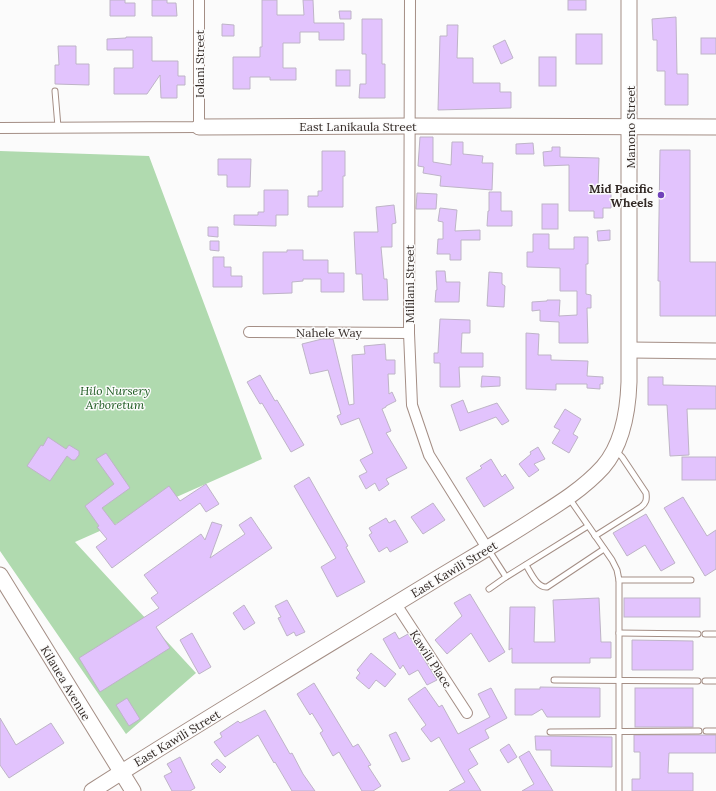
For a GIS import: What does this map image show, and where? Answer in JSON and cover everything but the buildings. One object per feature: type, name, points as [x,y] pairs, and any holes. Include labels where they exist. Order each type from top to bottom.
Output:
[{"type":"street","name":"Iolani Street","points":[[200,0],[200,127]]},
{"type":"street","name":"Mililani Street","points":[[410,0],[409,332],[412,405],[429,455],[487,548]]},
{"type":"street","name":"Manono Street","points":[[629,0],[630,350]]},
{"type":"street","name":"East Lanikaula Street","points":[[0,128],[410,126],[716,127]]},
{"type":"street","name":"Nahele Way","points":[[249,332],[409,332]]},
{"type":"street","points":[[630,350],[716,351]]},
{"type":"street","name":"East Kawili Street","points":[[92,791],[568,498],[603,467],[614,450],[623,428],[628,406],[630,350]]},
{"type":"street","name":"Kilauea Avenue","points":[[0,575],[132,791]]},
{"type":"street","name":"Kawili Place","points":[[396,604],[467,713]]},
{"type":"lane","points":[[55,91],[58,127]]},
{"type":"lane","points":[[595,536],[641,508],[647,499],[646,493],[622,457],[614,450]]},
{"type":"lane","points":[[568,498],[604,549],[617,570],[619,580],[619,791]]},
{"type":"lane","points":[[489,589],[588,526]]},
{"type":"lane","points":[[487,548],[506,577]]},
{"type":"lane","points":[[526,565],[540,586],[547,587],[604,549]]},
{"type":"lane","points":[[619,580],[691,580]]},
{"type":"lane","points":[[619,633],[698,634]]},
{"type":"lane","points":[[705,634],[716,634]]},
{"type":"lane","points":[[554,680],[698,681]]},
{"type":"lane","points":[[705,681],[716,681]]},
{"type":"lane","points":[[550,732],[699,731]]},
{"type":"lane","points":[[706,731],[716,731]]},
{"type":"green space","name":"Hilo Nursery Arboretum","points":[[0,151],[149,156],[262,459],[75,542],[196,673],[126,734],[0,551]]},
{"type":"place","name":"Mid Pacific Wheels","points":[[661,195]]}]
